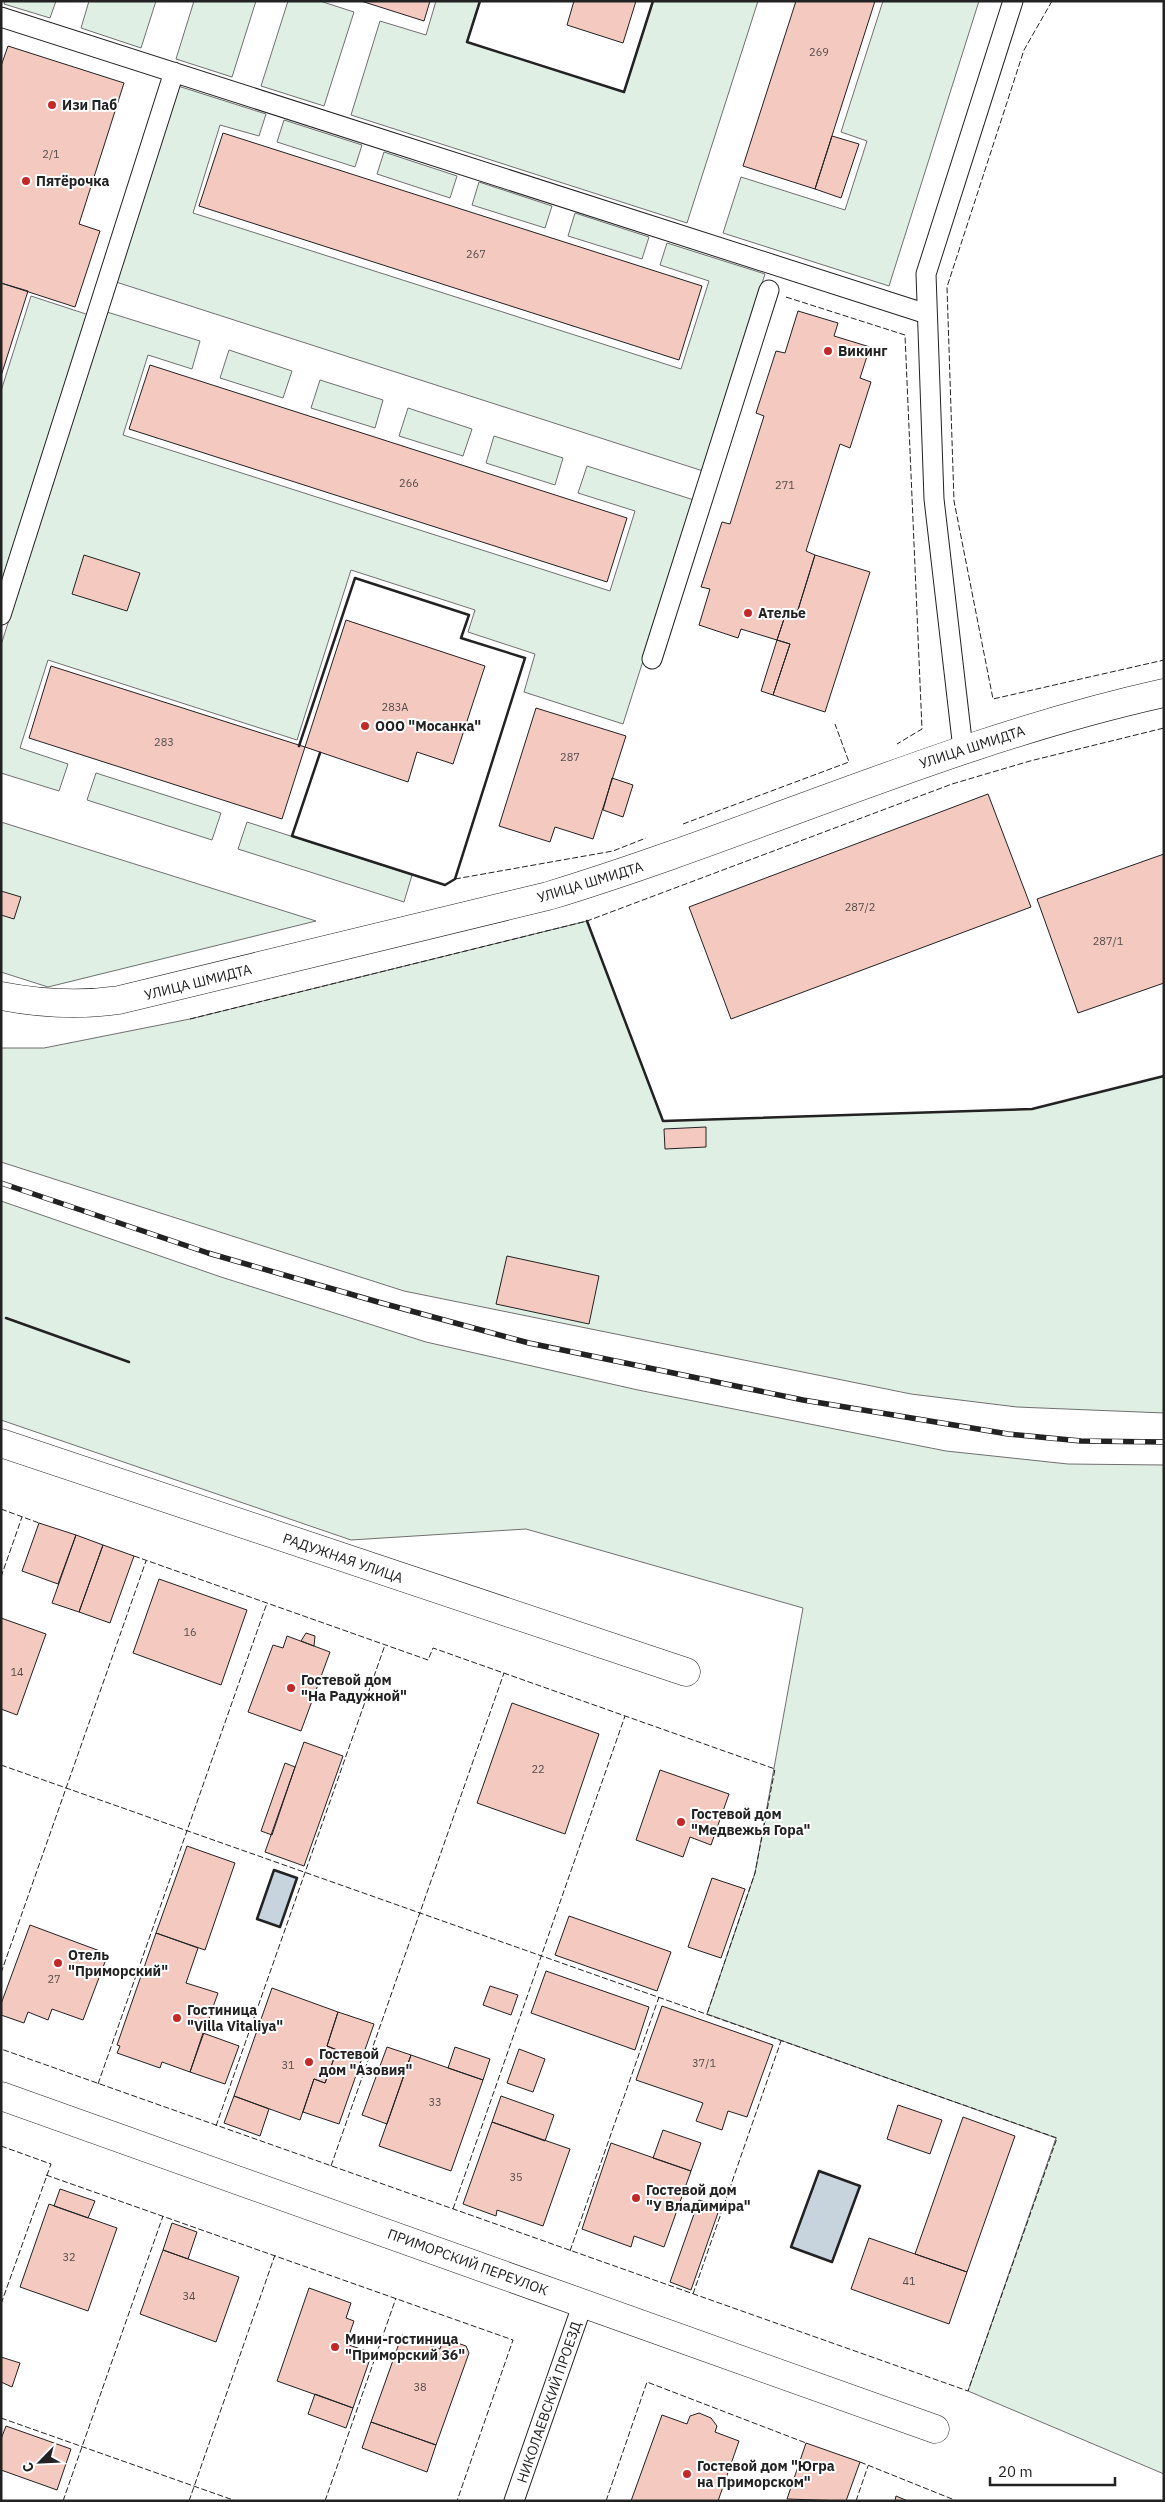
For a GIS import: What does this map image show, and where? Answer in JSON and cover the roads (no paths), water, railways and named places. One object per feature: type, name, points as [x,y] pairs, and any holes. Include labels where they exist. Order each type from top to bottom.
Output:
[{"type":"street","name":"УЛИЦА ШМИДТА","points":[[1,996],[46,1004],[88,1005],[119,1000],[548,896],[615,876],[963,749],[1115,704],[1164,693]]},
{"type":"street","name":"РАДУЖНАЯ УЛИЦА","points":[[1,1443],[686,1672]]},
{"type":"street","name":"ПРИМОРСКИЙ ПЕРЕУЛОК","points":[[1,2096],[935,2429]]},
{"type":"lane","points":[[963,749],[934,499],[926,274],[1013,1]]},
{"type":"lane","points":[[1,17],[927,314]]},
{"type":"lane","points":[[1,615],[174,72]]},
{"type":"lane","points":[[652,659],[769,290]]},
{"type":"lane","name":"НИКОЛАЕВСКИЙ ПРОЕЗД","points":[[514,2501],[583,2303]]},
{"type":"railway","points":[[1,1183],[208,1253],[529,1343],[803,1400],[1008,1434],[1081,1441],[1164,1442]]},
{"type":"place","name":"Изи Паб","points":[[52,105]]},
{"type":"place","name":"Пятёрочка","points":[[26,181]]},
{"type":"place","name":"Викинг","points":[[828,351]]},
{"type":"place","name":"Ателье","points":[[748,613]]},
{"type":"place","name":"ООО \"Мосанка\"","points":[[365,726]]},
{"type":"place","name":"Гостевой дом \"На Радужной\"","points":[[291,1688]]},
{"type":"place","name":"Гостевой дом \"Медвежья Гора\"","points":[[681,1822]]},
{"type":"place","name":"Отель \"Приморский\"","points":[[58,1963]]},
{"type":"place","name":"Гостиница \"Villa Vitaliya\"","points":[[177,2018]]},
{"type":"place","name":"Гостевой дом \"Азовия\"","points":[[309,2062]]},
{"type":"place","name":"Гостевой дом \"У Владимира\"","points":[[636,2198]]},
{"type":"place","name":"Мини-гостиница \"Приморский 36\"","points":[[335,2347]]},
{"type":"place","name":"Гостевой дом \"Югра на Приморском\"","points":[[687,2474]]}]
